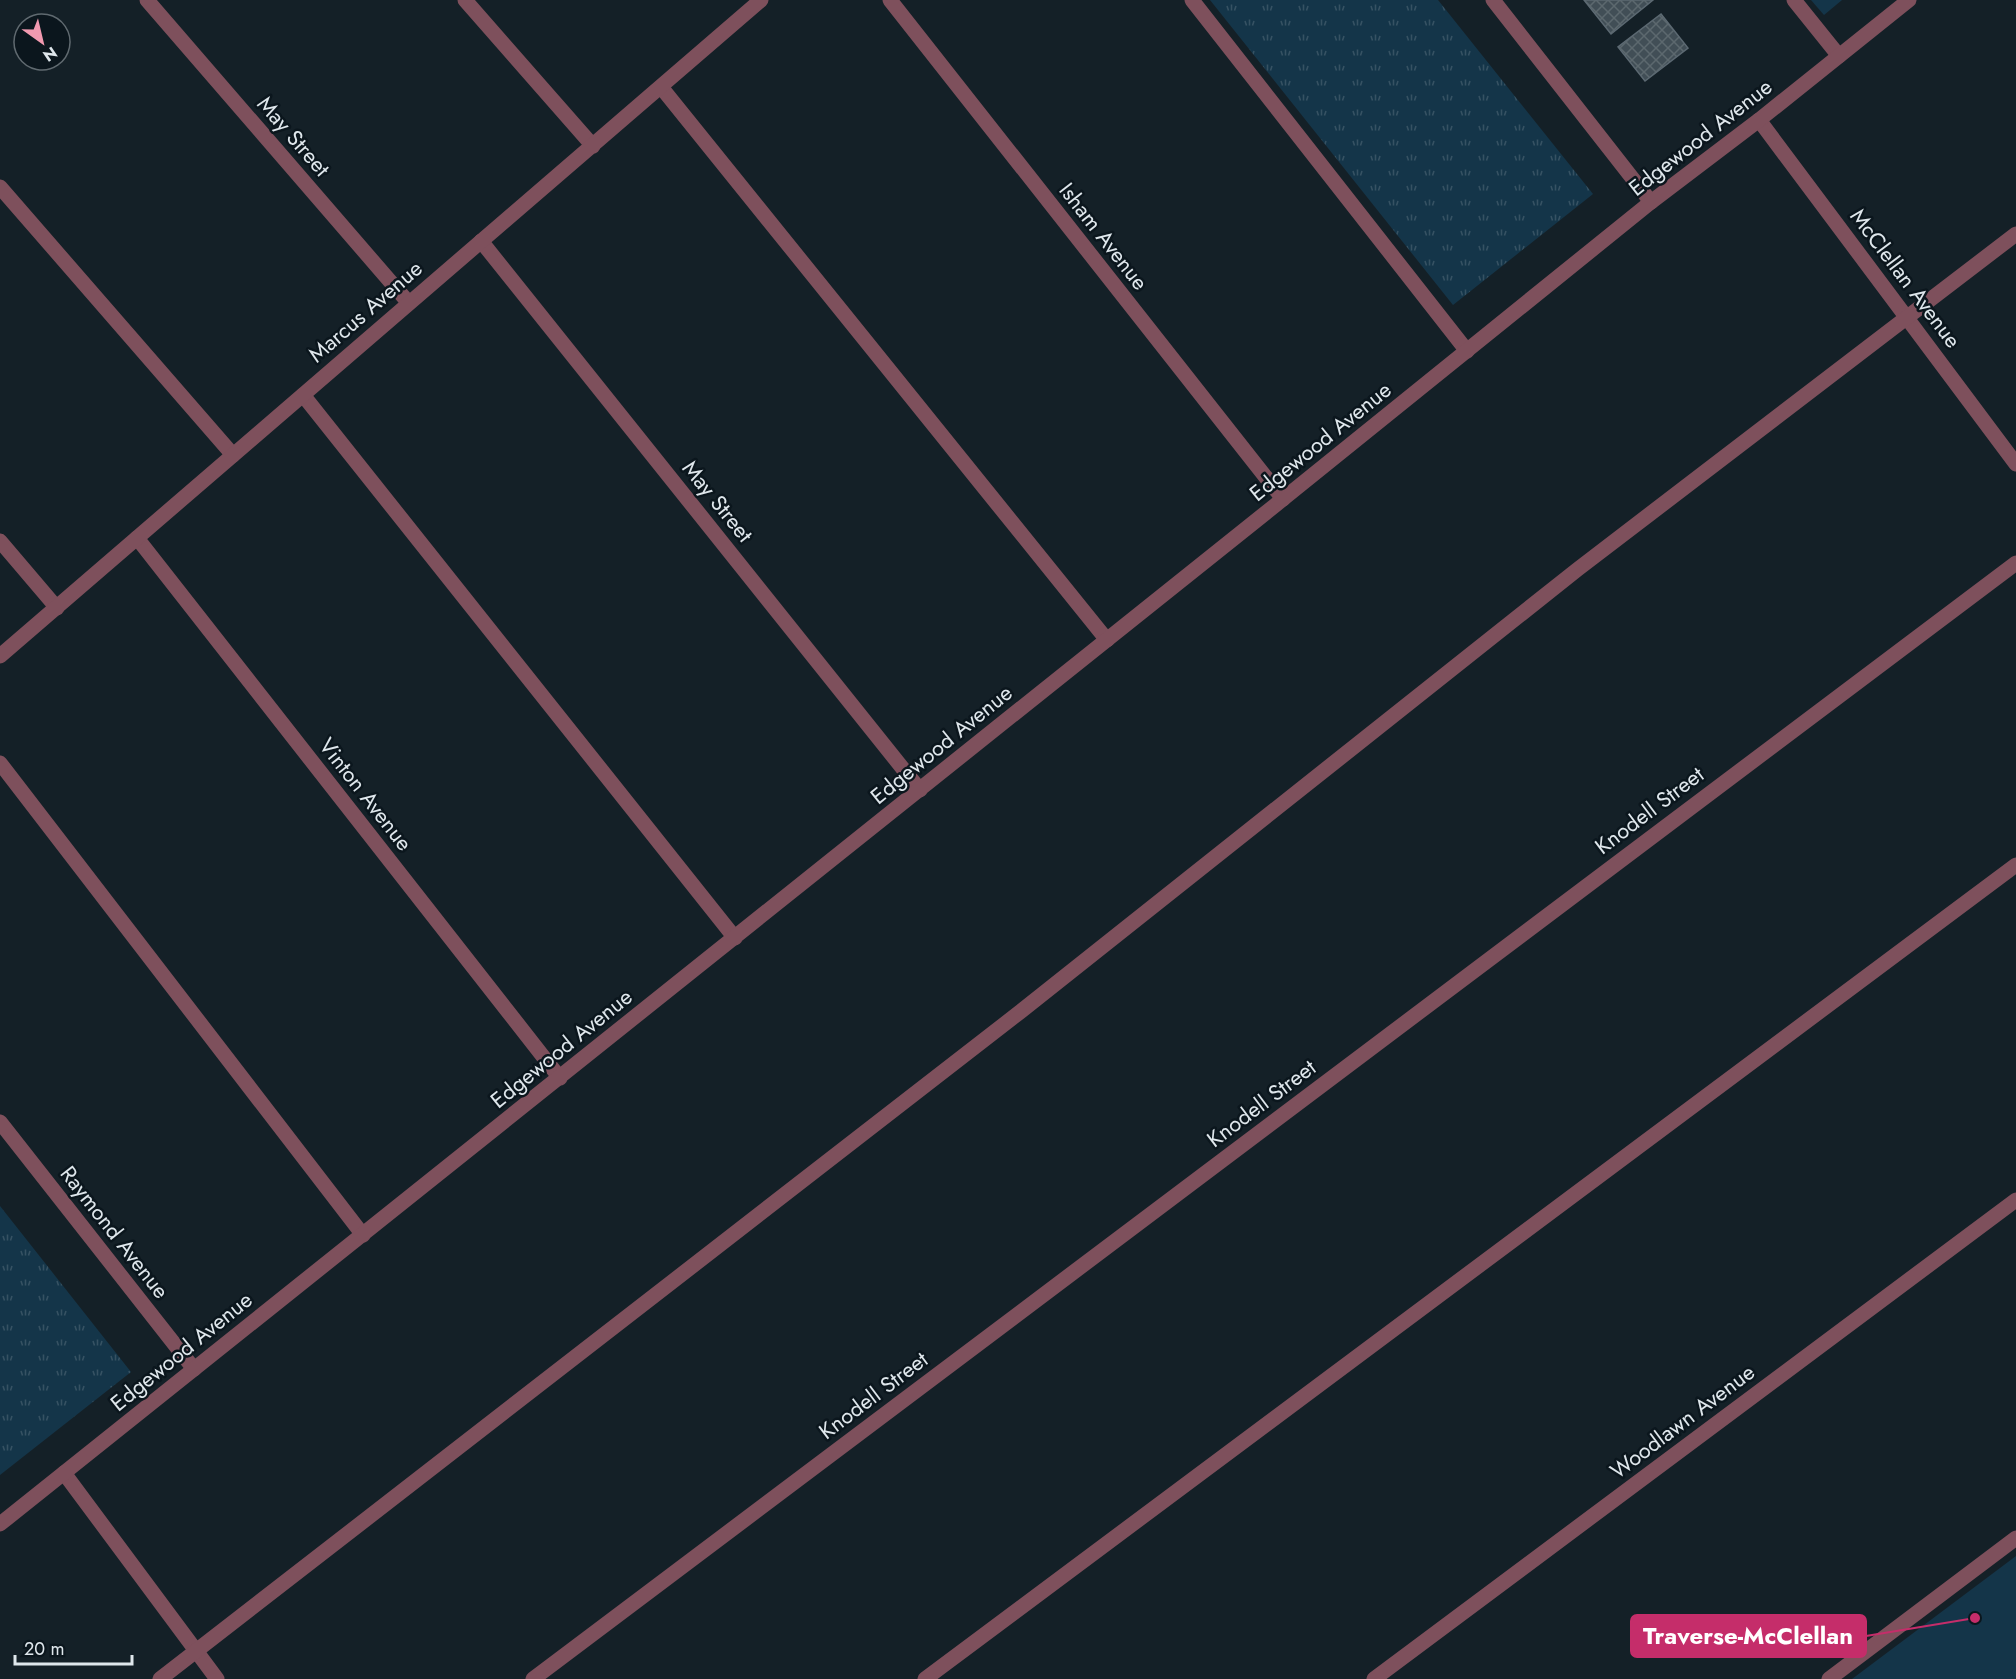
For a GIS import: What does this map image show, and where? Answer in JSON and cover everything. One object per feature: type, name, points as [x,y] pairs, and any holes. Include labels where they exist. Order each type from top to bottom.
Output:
[{"type":"street","name":"May Street","points":[[147,0],[408,302]]},
{"type":"street","points":[[465,0],[593,146]]},
{"type":"street","name":"Marcus Avenue","points":[[0,656],[761,0]]},
{"type":"street","name":"Isham Avenue","points":[[890,0],[1283,499]]},
{"type":"street","points":[[1192,0],[1467,351]]},
{"type":"street","points":[[1493,0],[1651,202]]},
{"type":"street","points":[[1794,0],[1839,56]]},
{"type":"street","name":"Edgewood Avenue","points":[[2,1519],[64,1473],[363,1235],[1651,202],[1759,120],[1909,0]]},
{"type":"street","points":[[661,87],[1107,640]]},
{"type":"street","name":"McClellan Avenue","points":[[1759,120],[2016,464]]},
{"type":"street","points":[[0,186],[233,455]]},
{"type":"street","points":[[160,1679],[1020,1012],[1578,568],[2016,234]]},
{"type":"street","name":"May Street","points":[[481,241],[920,790]]},
{"type":"street","points":[[303,395],[735,938]]},
{"type":"street","name":"Vinton Avenue","points":[[137,538],[560,1078]]},
{"type":"street","points":[[0,541],[57,608]]},
{"type":"street","name":"Knodell Street","points":[[533,1679],[2016,562]]},
{"type":"street","points":[[0,762],[363,1235]]},
{"type":"street","points":[[925,1679],[2016,865]]},
{"type":"street","name":"Raymond Avenue","points":[[0,1122],[194,1369]]},
{"type":"street","name":"Woodlawn Avenue","points":[[1374,1679],[2016,1200]]},
{"type":"street","points":[[64,1473],[217,1679]]},
{"type":"street","points":[[1829,1679],[2016,1538]]},
{"type":"green space","points":[[1210,0],[1438,0],[1593,194],[1453,305]]},
{"type":"green space","points":[[1811,0],[1842,0],[1824,15]]},
{"type":"green space","points":[[0,1206],[131,1372],[0,1475]]},
{"type":"green space","points":[[2016,1556],[2016,1679],[1852,1679]]},
{"type":"building","points":[[1584,0],[1653,0],[1611,34]]},
{"type":"building","points":[[1661,14],[1688,48],[1645,81],[1618,47]]},
{"type":"place","name":"Traverse-McClellan","points":[[1975,1618]]}]
